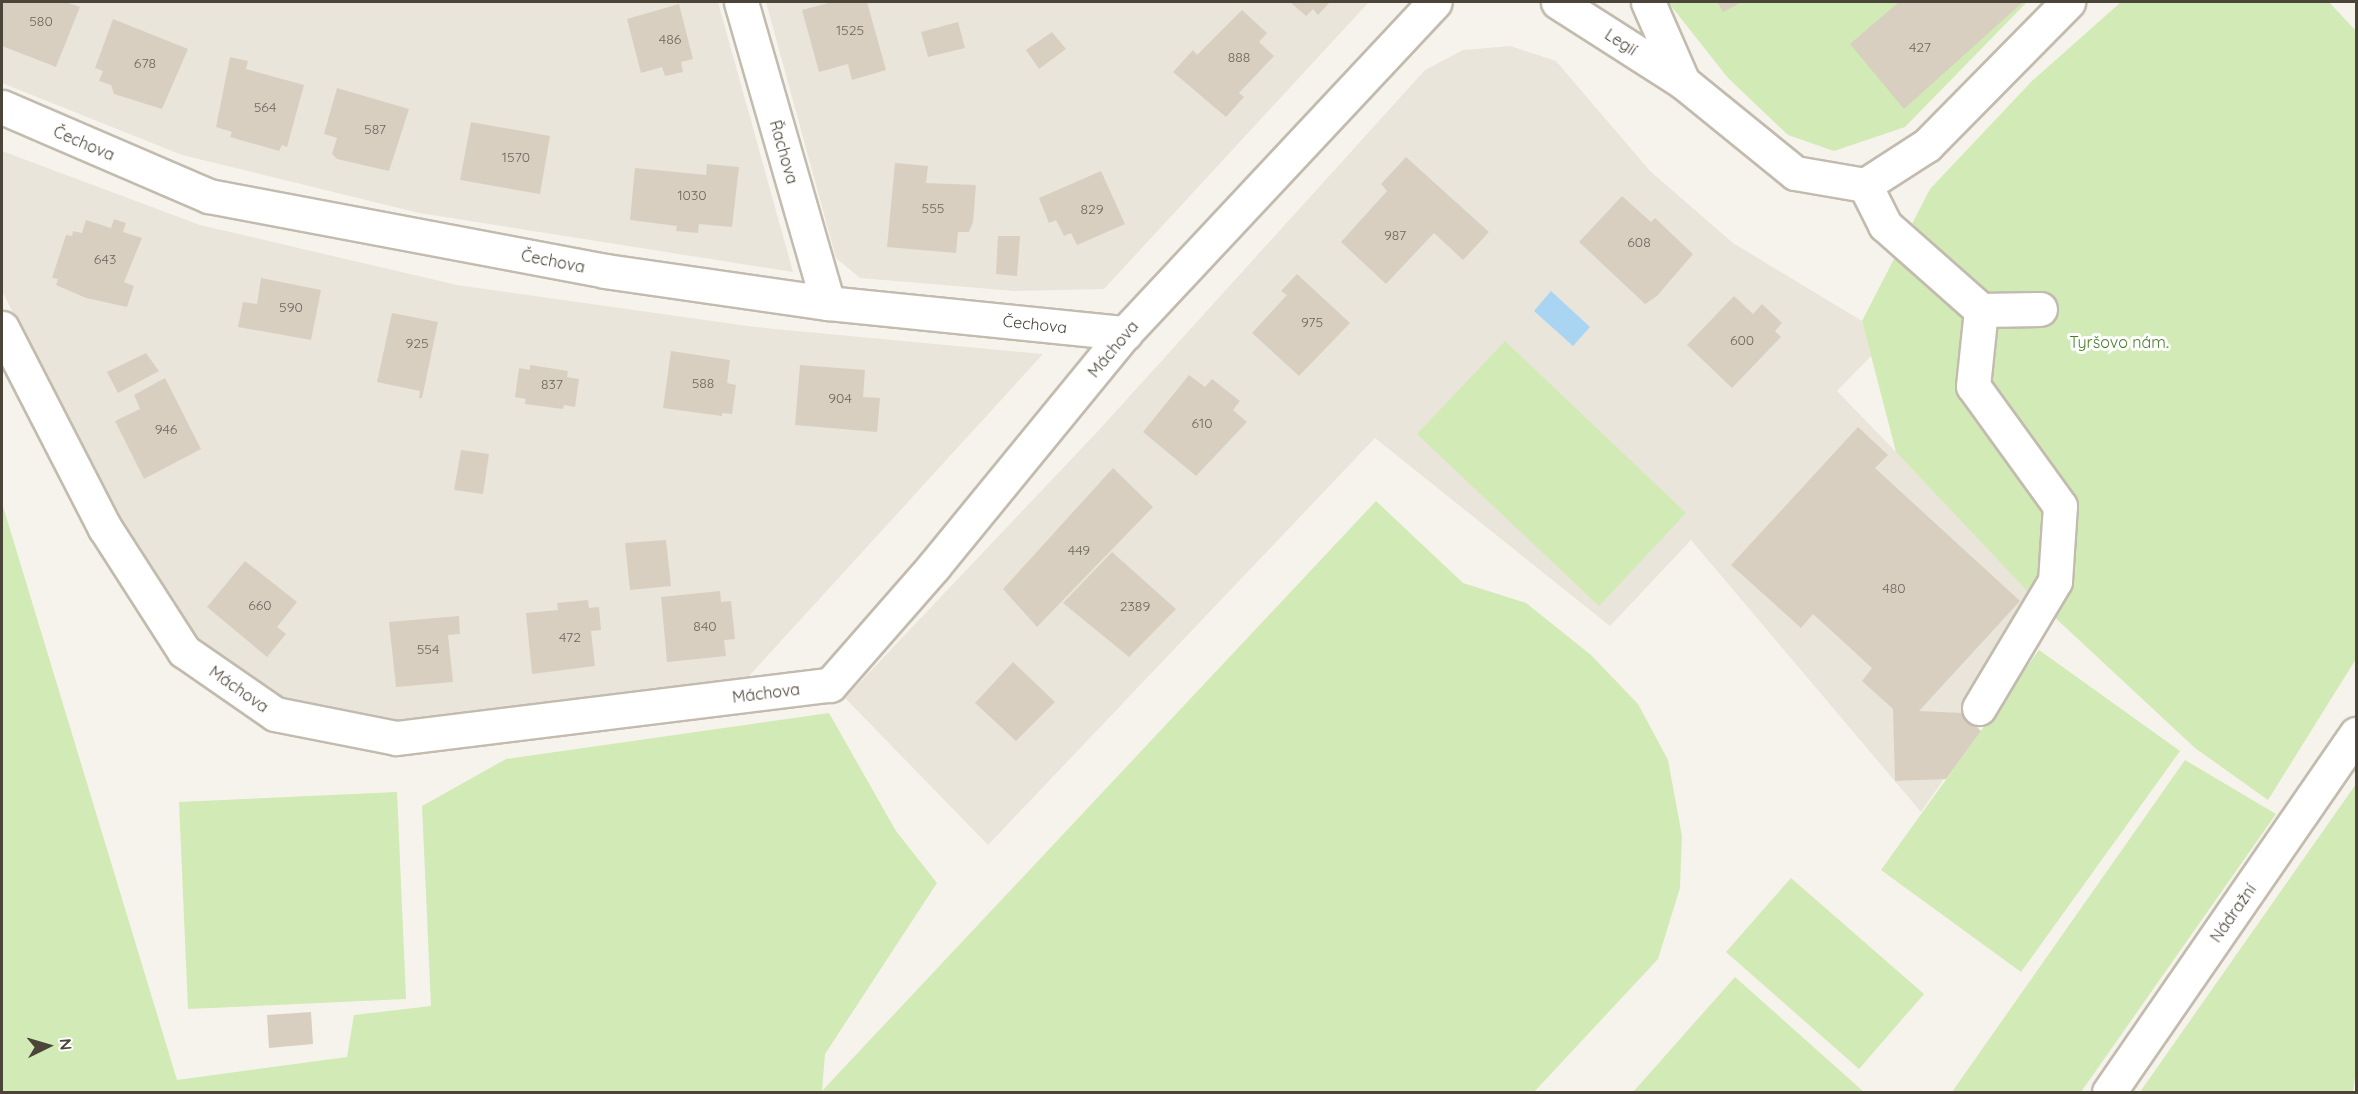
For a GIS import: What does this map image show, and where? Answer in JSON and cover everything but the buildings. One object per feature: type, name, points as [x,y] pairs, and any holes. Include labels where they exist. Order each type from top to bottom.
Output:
[{"type":"street","name":"Řachova","points":[[741,2],[828,303]]},
{"type":"street","name":"Máchova","points":[[2,328],[105,528],[184,651],[275,714],[396,738],[830,685],[934,566],[1125,333],[1435,2]]},
{"type":"street","name":"Legií","points":[[1558,2],[1683,82]]},
{"type":"street","points":[[1648,2],[1683,82],[1795,173],[1865,185],[1927,144],[2068,2]]},
{"type":"street","name":"Čechova","points":[[2,107],[209,196],[605,271],[828,303],[1125,333]]},
{"type":"street","points":[[1865,185],[1885,225],[1981,310],[2040,309]]},
{"type":"street","points":[[1979,708],[2055,581],[2060,506],[1973,387],[1981,310]]},
{"type":"street","name":"Nádražní","points":[[2109,1092],[2356,734]]},
{"type":"shaded area","points":[[2,2],[718,2],[793,272],[419,213],[182,155],[2,83]]},
{"type":"shaded area","points":[[766,2],[1369,2],[1104,289],[1014,291],[860,278],[836,258]]},
{"type":"shaded area","points":[[1510,46],[1556,61],[1650,171],[1733,243],[1862,321],[1871,356],[1837,391],[2056,617],[1921,812],[1691,540],[1610,626],[1375,438],[988,845],[845,698],[1099,430],[1425,70],[1463,50]]},
{"type":"shaded area","points":[[2,151],[200,225],[457,285],[755,327],[1043,354],[729,698],[391,723],[285,700],[193,636],[122,527],[2,291]]},
{"type":"green space","points":[[1668,2],[2027,2],[1905,127],[1834,151],[1788,135],[1728,78]]},
{"type":"green space","name":"Tyršovo nám.","points":[[2121,2],[2329,2],[2356,31],[2356,659],[2268,800],[2195,748],[2035,599],[1896,452],[1862,321],[1930,189],[2032,81]]},
{"type":"green space","points":[[1505,341],[1686,513],[1599,606],[1417,434]]},
{"type":"green space","points":[[1376,501],[1463,583],[1526,603],[1591,655],[1638,704],[1668,760],[1682,836],[1680,888],[1658,959],[1534,1092],[2,1092],[2,503],[177,1080],[347,1057],[354,1015],[431,1006],[422,806],[506,759],[829,713],[896,831],[937,883],[825,1054],[822,1091]]},
{"type":"green space","points":[[2039,650],[2180,751],[2021,972],[1881,870]]},
{"type":"green space","points":[[2185,760],[2276,814],[2081,1092],[1952,1092]]},
{"type":"green space","points":[[2356,784],[2356,1069],[2353,1092],[2140,1092]]},
{"type":"green space","points":[[397,792],[406,999],[188,1009],[179,802]]},
{"type":"green space","points":[[1791,878],[1924,994],[1859,1069],[1726,952]]},
{"type":"green space","points":[[1735,977],[1864,1092],[1633,1092]]},
{"type":"water","points":[[1551,291],[1590,327],[1573,346],[1534,311]]}]
